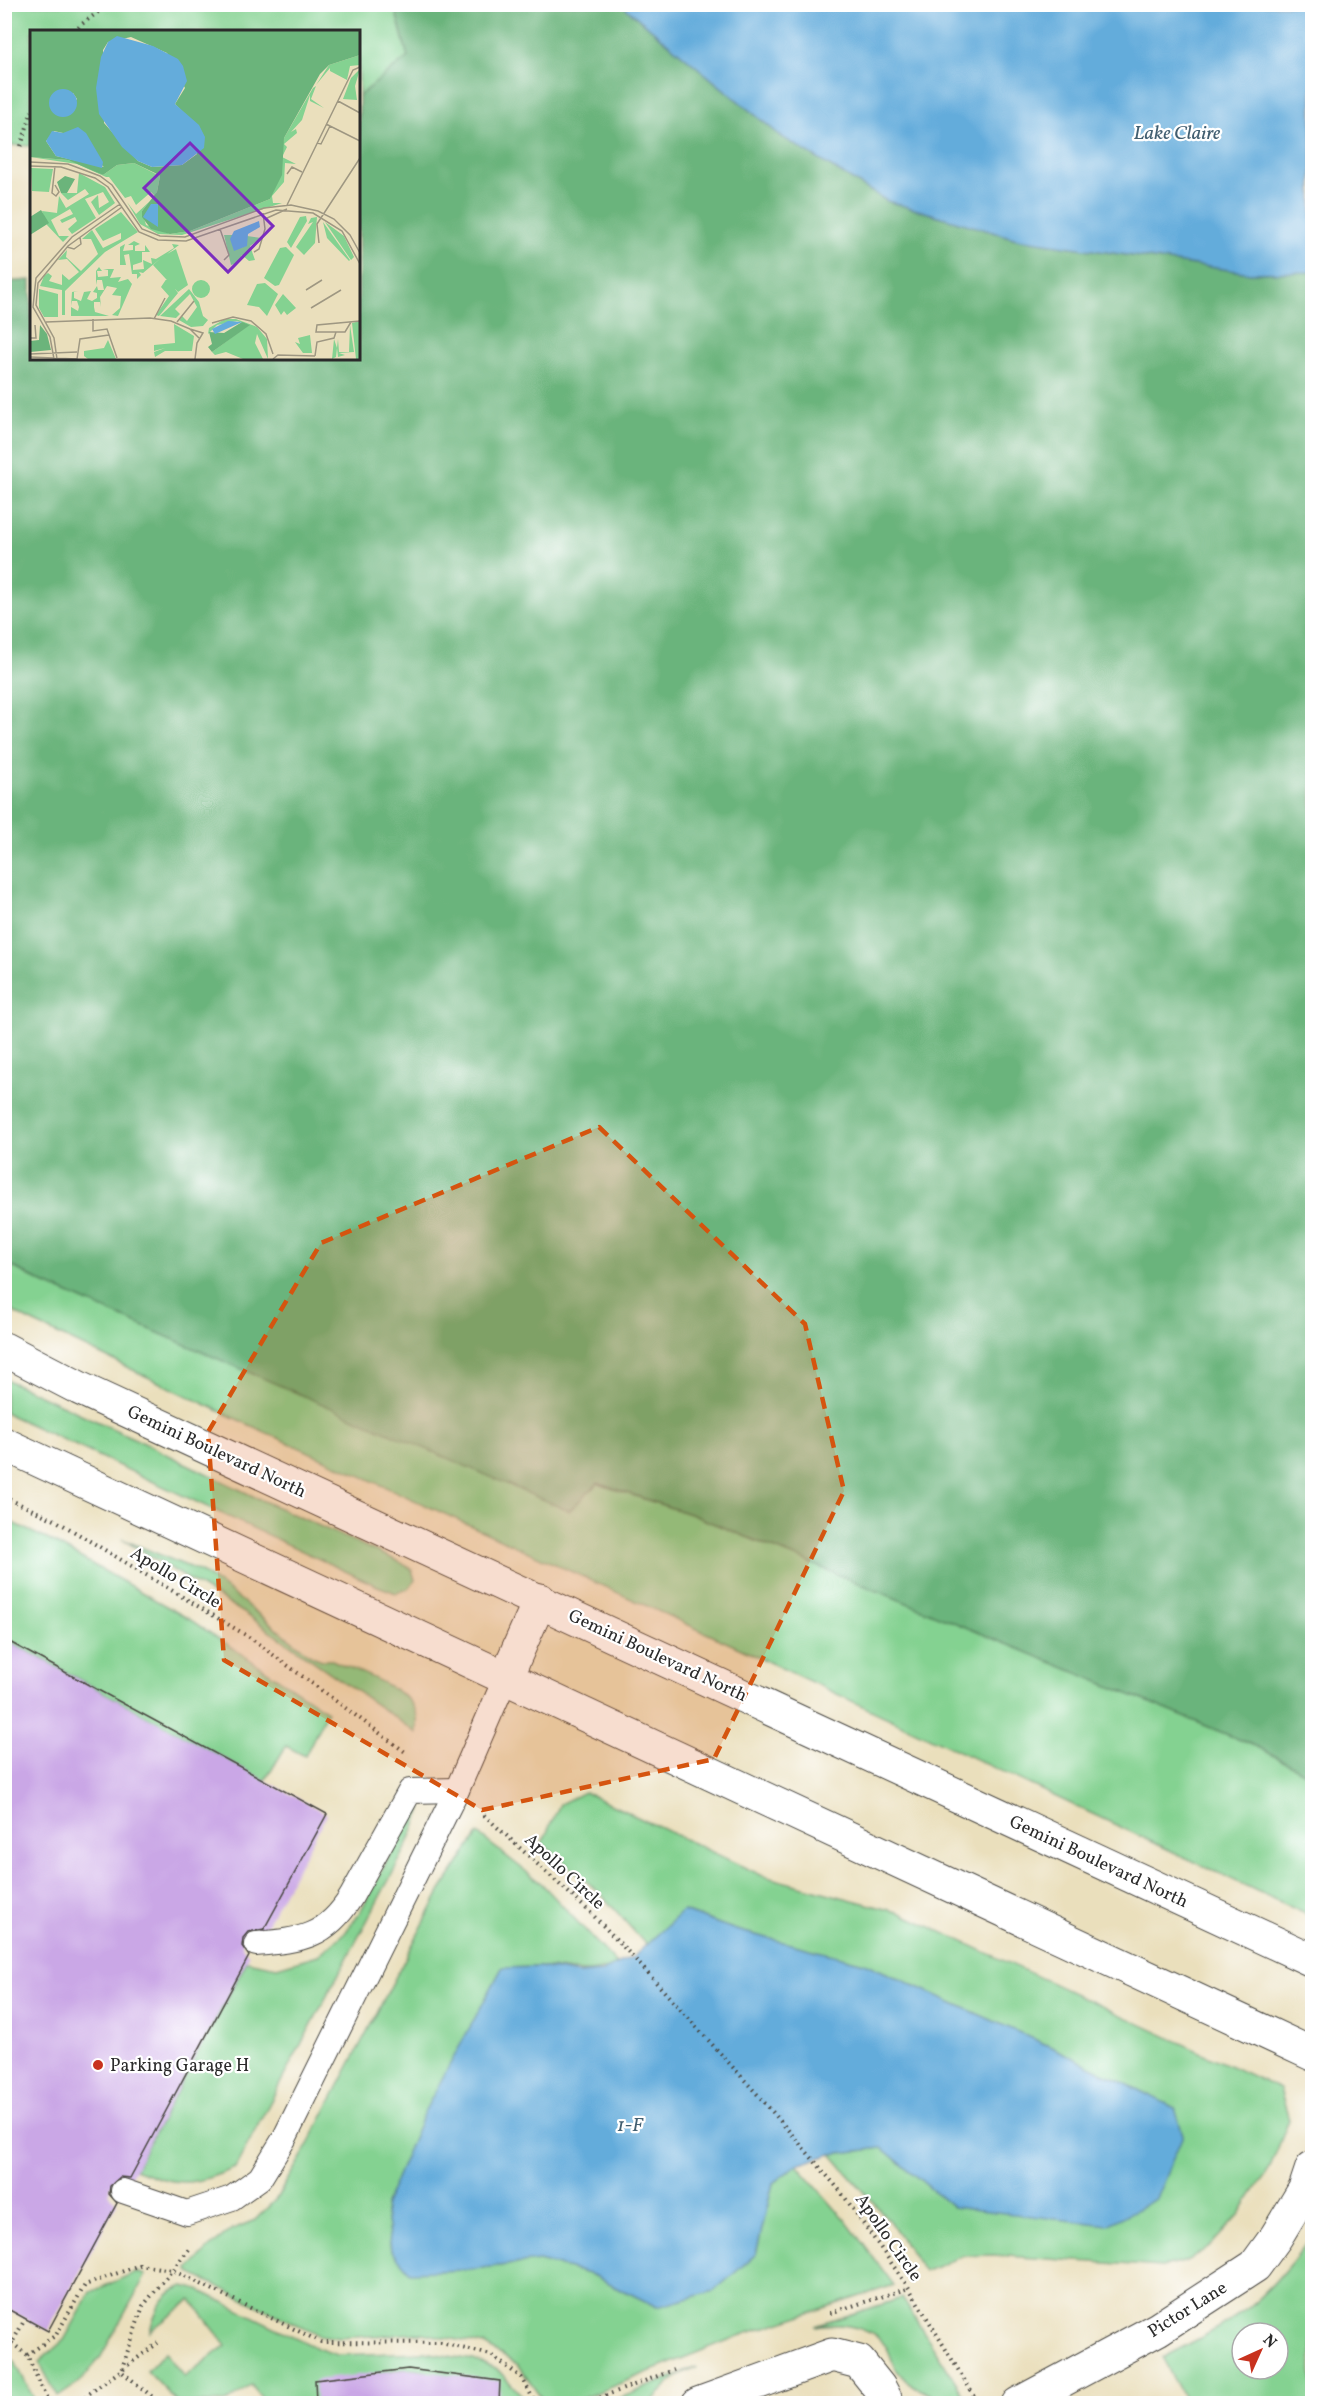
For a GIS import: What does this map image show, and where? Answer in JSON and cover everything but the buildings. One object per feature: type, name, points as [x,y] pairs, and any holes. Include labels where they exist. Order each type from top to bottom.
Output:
[{"type":"street","name":"Gemini Boulevard North","points":[[4,1349],[79,1388],[1312,1960]]},
{"type":"street","points":[[4,1444],[1312,2054]]},
{"type":"street","points":[[506,1677],[540,1600]]},
{"type":"street","name":"Pictor Lane","points":[[1018,2403],[1158,2329],[1255,2266],[1310,2183]]},
{"type":"street","points":[[698,2403],[832,2355],[859,2362],[879,2387],[888,2403]]},
{"type":"lane","points":[[123,2191],[187,2213],[232,2198],[260,2178],[284,2139],[457,1790],[506,1677]]},
{"type":"lane","points":[[256,1944],[298,1940],[326,1928],[351,1898],[410,1791],[457,1790]]},
{"type":"path","points":[[175,4],[199,4]]},
{"type":"path","points":[[77,30],[106,6]]},
{"type":"path","points":[[21,146],[30,117]]},
{"type":"path","name":"Apollo Circle","points":[[4,1497],[55,1520],[249,1637],[457,1790],[593,1915],[758,2095],[841,2192],[909,2288],[979,2403]]},
{"type":"path","points":[[121,2371],[144,2306],[232,2198]]},
{"type":"path","points":[[27,2355],[56,2335],[86,2285],[140,2265],[172,2270],[321,2342],[441,2343],[491,2355],[522,2378],[536,2403]]},
{"type":"path","points":[[4,2347],[12,2343],[26,2319]]},
{"type":"path","points":[[12,2343],[27,2355],[49,2403]]},
{"type":"path","points":[[75,2403],[159,2343]]},
{"type":"path","points":[[121,2371],[160,2403]]},
{"type":"highlighted area","points":[[599,1127],[805,1324],[844,1491],[714,1759],[482,1810],[224,1660],[208,1432],[321,1243]]},
{"type":"green space","points":[[394,4],[622,5],[782,137],[887,201],[1017,239],[1250,273],[1312,272],[1312,1777],[1260,1748],[693,1515],[598,1483],[569,1511],[41,1282],[5,1262],[4,282],[30,280],[30,360],[360,360],[360,95],[408,57]]},
{"type":"green space","points":[[4,5],[394,5],[408,57],[360,95],[360,30],[30,30],[30,146],[5,145]]},
{"type":"green space","points":[[4,1262],[41,1282],[241,1368],[693,1515],[1260,1748],[1312,1777],[1312,1917],[739,1648],[232,1417],[28,1320],[5,1307]]},
{"type":"green space","points":[[5,1379],[259,1499],[400,1562],[412,1570],[415,1580],[408,1589],[396,1593],[375,1585],[12,1416],[5,1412]]},
{"type":"green space","points":[[4,1519],[51,1541],[189,1619],[327,1711],[305,1756],[286,1746],[265,1781],[5,1639]]},
{"type":"green space","points":[[122,1539],[201,1572],[224,1587],[312,1656],[322,1660],[332,1660],[388,1685],[407,1699],[415,1709],[417,1733],[244,1613]]},
{"type":"green space","points":[[584,1792],[763,1876],[901,1913],[1280,2089],[1289,2120],[1270,2168],[1240,2214],[1211,2245],[1188,2261],[1162,2267],[993,2255],[962,2256],[924,2272],[887,2218],[831,2154],[882,2148],[953,2207],[1175,2108],[1047,2045],[864,1963],[736,1930],[684,1911],[646,1945],[601,1894],[542,1843],[560,1804]]},
{"type":"green space","points":[[416,1808],[422,1809],[407,1846],[235,2168],[207,2178],[185,2182],[163,2179],[135,2169],[247,1961],[277,1967],[318,1955],[345,1933],[360,1912]]},
{"type":"green space","points":[[478,1834],[542,1884],[617,1964],[606,1969],[588,1972],[539,1967],[502,1968],[424,2114],[385,2205],[391,2250],[410,2271],[465,2270],[539,2261],[593,2275],[657,2307],[756,2254],[773,2183],[797,2165],[846,2221],[894,2285],[736,2337],[576,2401],[563,2403],[544,2402],[517,2364],[484,2345],[422,2333],[339,2338],[318,2335],[190,2273],[189,2270],[208,2249],[233,2229],[255,2220],[276,2199],[302,2156],[440,1892]]},
{"type":"green space","points":[[1312,2236],[1312,2403],[1187,2403],[1162,2358],[1236,2316],[1261,2296],[1283,2273]]},
{"type":"green space","points":[[136,2272],[146,2275],[100,2358],[80,2382],[58,2397],[39,2362],[64,2340],[91,2292]]},
{"type":"green space","points":[[184,2286],[199,2290],[317,2348],[337,2355],[424,2352],[473,2360],[496,2368],[529,2403],[472,2403],[460,2388],[444,2378],[406,2369],[387,2371],[369,2377],[353,2388],[341,2403],[266,2403],[251,2385],[226,2403],[178,2403],[147,2371],[165,2352],[184,2377],[226,2345],[191,2300],[150,2331],[154,2317],[165,2298]]},
{"type":"green space","points":[[902,2298],[966,2398],[957,2400],[938,2397],[909,2383],[896,2369],[886,2347],[877,2338],[861,2329],[843,2325],[815,2326]]},
{"type":"green space","points":[[5,2360],[15,2362],[36,2403],[5,2403]]},
{"type":"green space","points":[[697,2367],[675,2378],[650,2403],[608,2403]]},
{"type":"water","name":"Lake Claire","points":[[622,5],[1312,5],[1312,272],[1250,273],[1017,239],[887,201],[782,137]]},
{"type":"water","name":"1-F","points":[[683,1911],[736,1930],[864,1963],[1047,2045],[1175,2108],[1183,2135],[1156,2199],[1108,2225],[953,2207],[882,2148],[831,2154],[797,2165],[773,2183],[756,2254],[714,2291],[657,2307],[593,2275],[539,2261],[465,2270],[410,2272],[391,2250],[385,2205],[423,2114],[502,1968],[540,1967],[579,1974],[602,1972],[633,1957]]},
{"type":"place","name":"Parking Garage H","points":[[98,2065]]}]
